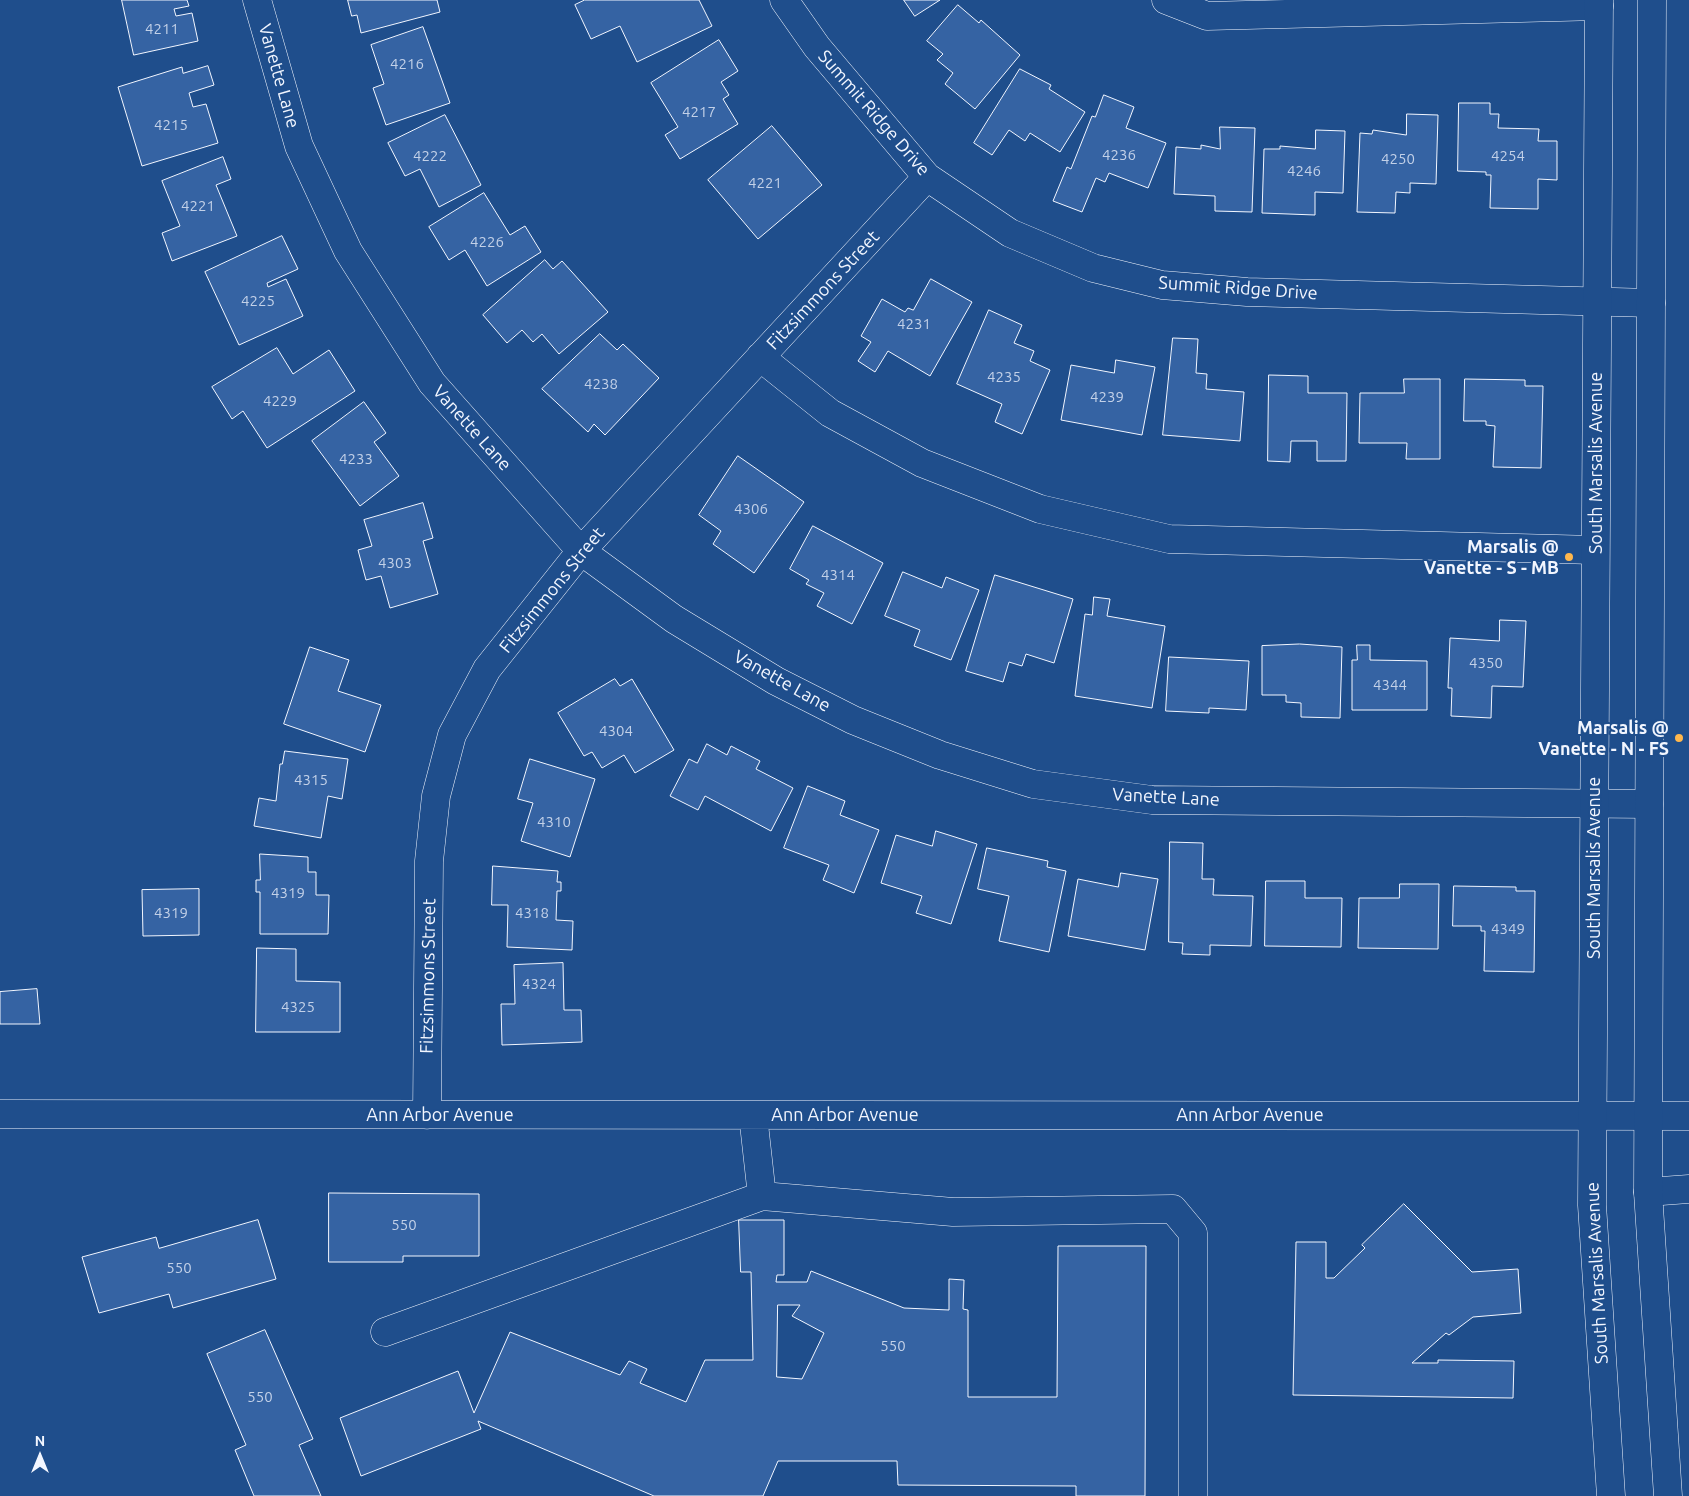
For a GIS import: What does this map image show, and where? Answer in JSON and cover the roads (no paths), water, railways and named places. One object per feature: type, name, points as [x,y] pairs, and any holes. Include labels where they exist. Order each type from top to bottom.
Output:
[{"type":"street","name":"Vanette Lane","points":[[257,0],[299,146],[348,251],[432,383],[582,551],[674,619],[776,681],[870,727],[940,755],[1033,784],[1152,800],[1649,804]]},
{"type":"street","name":"Summit Ridge Drive","points":[[784,0],[817,47],[927,177],[1010,233],[1094,268],[1162,284],[1247,292],[1651,303]]},
{"type":"street","points":[[1166,0],[1206,16],[1599,3]]},
{"type":"street","points":[[1652,0],[1648,1192],[1668,1496]]},
{"type":"street","name":"South Marsalis Avenue","points":[[1599,3],[1592,1205],[1611,1496]]},
{"type":"street","name":"Fitzsimmons Street","points":[[427,1115],[429,861],[436,796],[452,735],[487,669],[582,551],[927,177]]},
{"type":"street","points":[[760,357],[830,413],[922,463],[1040,508],[1160,537],[1169,539],[1596,550]]},
{"type":"street","name":"Ann Arbor Avenue","points":[[0,1114],[1689,1116]]},
{"type":"street","points":[[753,1115],[762,1196]]},
{"type":"street","points":[[1648,1192],[1689,1189]]},
{"type":"street","points":[[385,1332],[762,1196],[953,1212],[1173,1209],[1193,1233],[1193,1496]]},
{"type":"place","name":"Marsalis @ Vanette - S - MB","points":[[1569,557]]},
{"type":"place","name":"Marsalis @ Vanette - N - FS","points":[[1679,738]]}]
